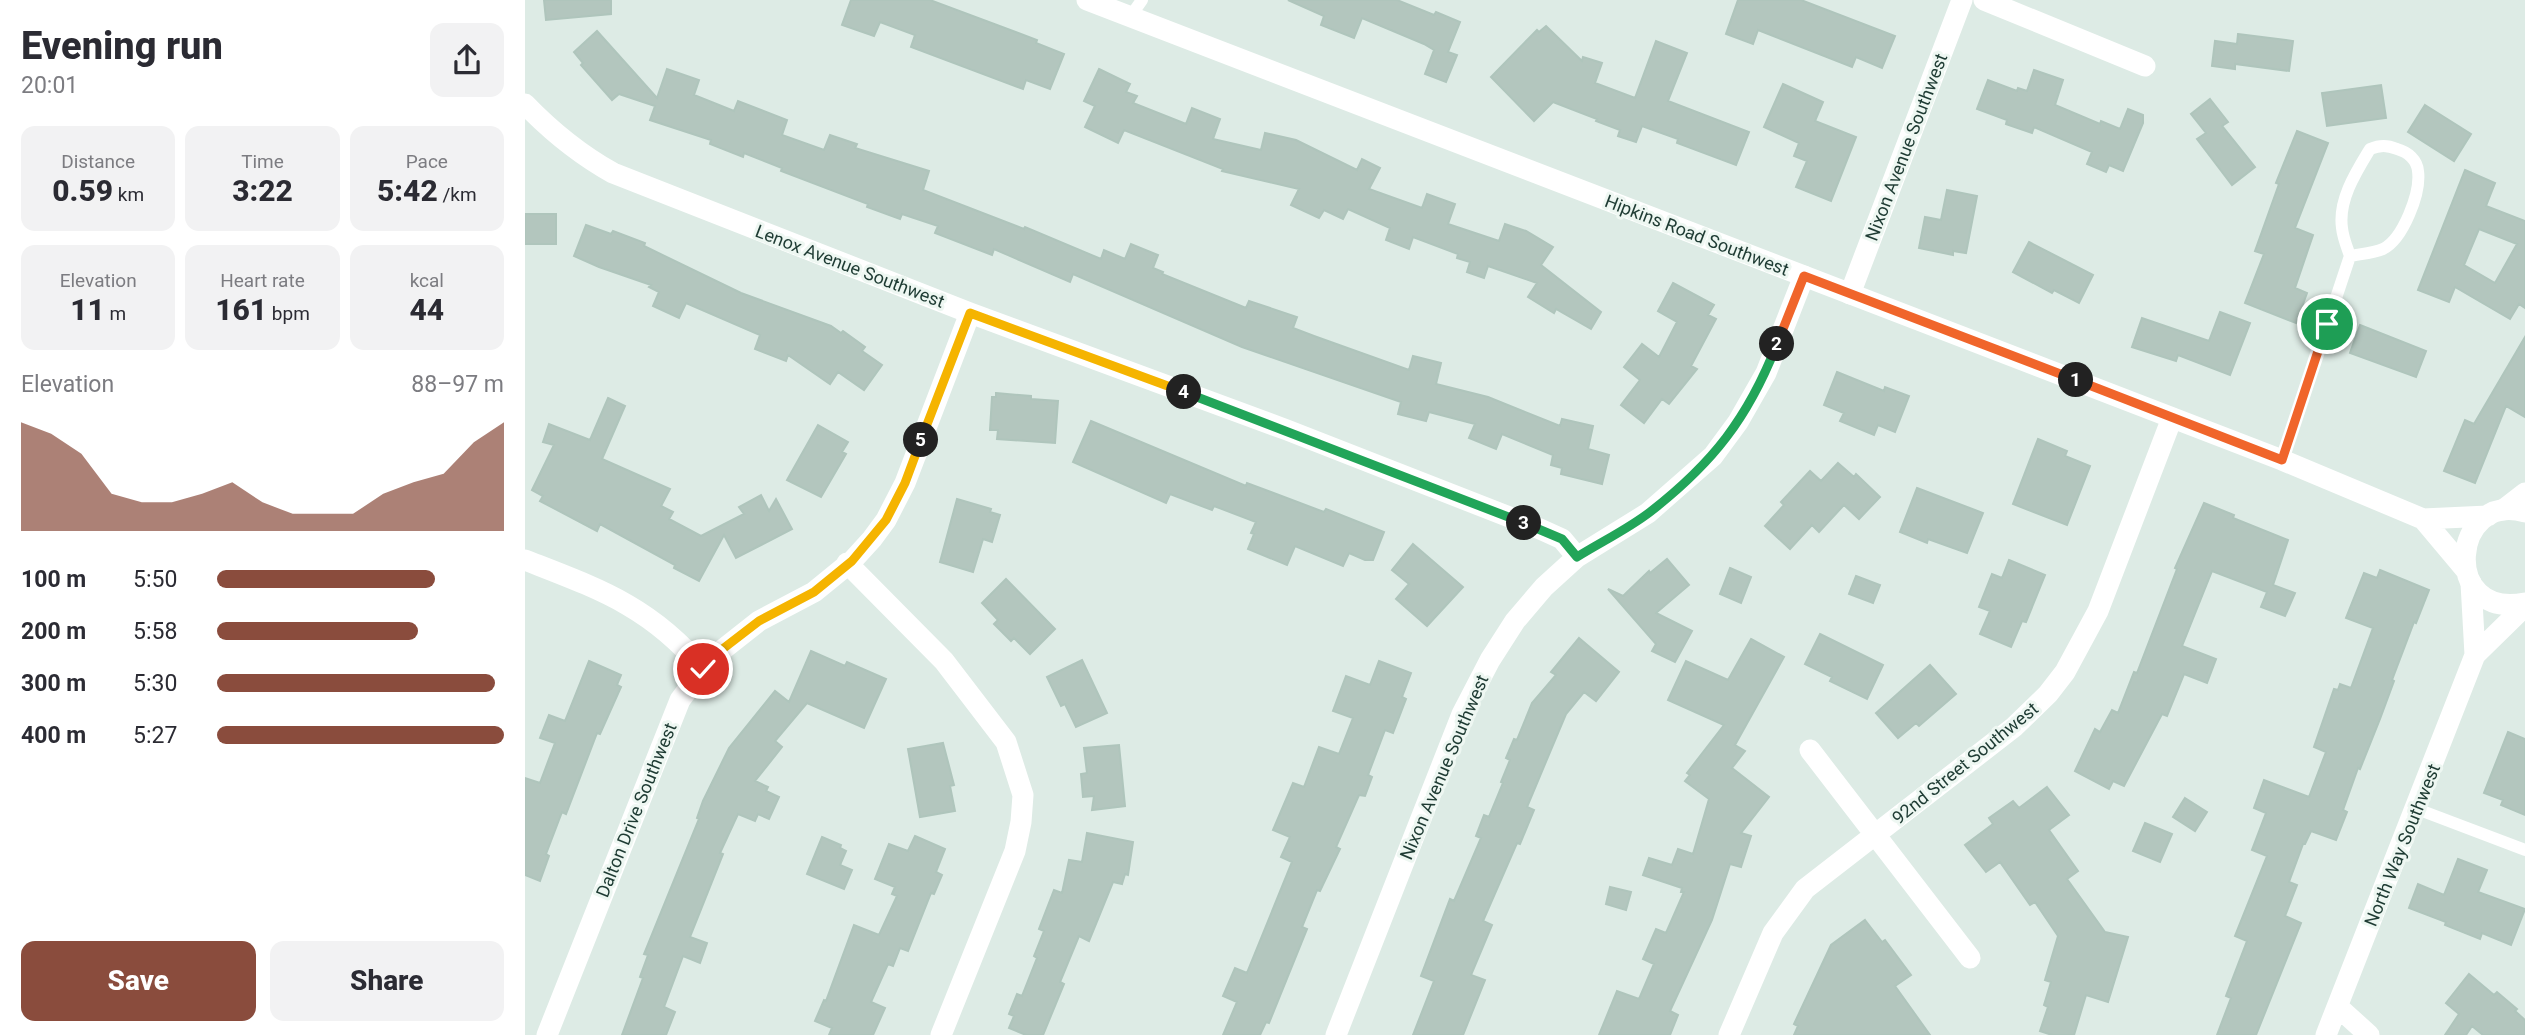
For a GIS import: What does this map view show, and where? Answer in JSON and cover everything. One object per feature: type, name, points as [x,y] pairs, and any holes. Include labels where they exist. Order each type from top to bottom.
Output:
[{"type":"street","name":"Hipkins Road Southwest","points":[[1087,0],[1136,8],[1804,276],[2282,460],[2423,519],[2525,512]]},
{"type":"street","name":"Nixon Avenue Southwest","points":[[1850,294],[1962,0]]},
{"type":"street","points":[[1985,0],[2145,66]]},
{"type":"street","name":"Lenox Avenue Southwest","points":[[525,104],[553,133],[584,157],[613,173],[970,313],[1287,430],[1540,529],[1562,539],[1577,557]]},
{"type":"street","name":"Nixon Avenue Southwest","points":[[1336,1035],[1462,714],[1490,660],[1515,621],[1544,587],[1577,557],[1648,513],[1713,456],[1738,422],[1766,373],[1804,276]]},
{"type":"street","name":"Dalton Drive Southwest","points":[[547,1035],[680,700],[720,651],[759,621],[814,592],[852,561],[886,520],[905,483],[970,313]]},
{"type":"street","name":"92nd Street Southwest","points":[[1729,1035],[1773,933],[1805,889],[2014,727],[2048,694],[2064,672],[2098,611],[2172,418]]},
{"type":"street","points":[[2495,513],[2525,493]]},
{"type":"street","name":"North Way Southwest","points":[[2476,655],[2464,553],[2467,538],[2476,525],[2495,513]]},
{"type":"street","name":"Hipkins Road Southwest","points":[[2423,519],[2482,596],[2496,603],[2525,605]]},
{"type":"street","points":[[525,560],[605,592],[636,609],[682,644],[703,669]]},
{"type":"street","points":[[847,563],[944,661],[984,711],[1006,742],[1023,795],[1015,851],[941,1035]]},
{"type":"street","name":"North Way Southwest","points":[[2326,1035],[2476,655],[2525,605]]},
{"type":"street","points":[[1810,750],[1970,958]]},
{"type":"street","points":[[2338,1007],[2369,1035]]},
{"type":"lane","points":[[2282,460],[2350,256],[2342,228],[2342,206],[2350,185],[2370,149],[2380,145],[2402,150],[2412,157],[2418,169],[2418,186],[2409,214],[2397,236],[2383,249],[2350,256]]},
{"type":"lane","points":[[2417,809],[2525,850]]},
{"type":"building","points":[[544,0],[611,0],[611,14],[546,20]]},
{"type":"building","points":[[851,0],[930,0],[1037,40],[1036,43],[1064,54],[1050,89],[1026,80],[1023,89],[911,47],[915,35],[880,22],[874,36],[842,25]]},
{"type":"building","points":[[1288,0],[1397,0],[1460,22],[1448,52],[1457,55],[1446,82],[1425,74],[1434,50],[1424,44],[1362,18],[1354,38],[1321,25],[1324,16]]},
{"type":"building","points":[[1738,0],[1801,0],[1895,36],[1882,68],[1856,57],[1852,67],[1758,30],[1753,44],[1726,34]]},
{"type":"building","points":[[1546,26],[1582,61],[1583,57],[1602,63],[1595,83],[1635,98],[1656,41],[1687,53],[1668,101],[1749,132],[1736,165],[1677,143],[1678,139],[1642,126],[1636,142],[1618,136],[1620,130],[1553,102],[1534,121],[1491,77],[1537,30],[1539,32]]},
{"type":"building","points":[[597,31],[657,98],[667,69],[699,80],[694,95],[734,111],[738,101],[787,120],[782,135],[824,150],[830,135],[857,144],[855,148],[929,171],[923,190],[1024,229],[1025,227],[1101,259],[1104,250],[1125,259],[1131,244],[1158,255],[1153,268],[1163,272],[1162,274],[1246,308],[1249,301],[1297,317],[1293,328],[1409,370],[1413,356],[1441,363],[1436,384],[1488,397],[1560,426],[1562,419],[1593,426],[1588,449],[1609,455],[1602,484],[1561,474],[1562,468],[1551,465],[1553,455],[1502,434],[1496,449],[1469,438],[1475,424],[1429,412],[1426,421],[1398,414],[1401,402],[1242,347],[1073,274],[1070,282],[994,249],[992,255],[935,233],[938,226],[902,214],[900,219],[867,207],[868,204],[781,171],[782,168],[744,153],[743,157],[710,144],[711,140],[650,120],[655,106],[619,94],[612,100],[581,65],[583,63],[574,52]]},
{"type":"building","points":[[2238,34],[2293,41],[2289,71],[2235,64],[2235,69],[2212,66],[2215,41],[2237,44]]},
{"type":"building","points":[[1099,69],[1130,84],[1126,92],[1137,96],[1133,103],[1186,124],[1192,108],[1220,119],[1213,139],[1261,150],[1265,133],[1296,140],[1357,170],[1362,159],[1380,168],[1369,189],[1422,208],[1427,194],[1455,204],[1448,224],[1499,241],[1505,224],[1526,231],[1553,247],[1541,265],[1601,312],[1591,329],[1556,309],[1554,313],[1528,297],[1537,283],[1488,266],[1484,278],[1467,272],[1470,262],[1457,258],[1458,254],[1413,237],[1409,249],[1386,240],[1390,228],[1348,209],[1343,219],[1324,210],[1319,218],[1291,205],[1299,189],[1222,171],[1223,169],[1124,130],[1118,143],[1085,127],[1095,106],[1084,101]]},
{"type":"building","points":[[2034,70],[2063,80],[2055,105],[2100,124],[2101,121],[2120,129],[2128,109],[2143,115],[2143,123],[2123,171],[2109,165],[2106,172],[2087,164],[2092,152],[2034,127],[2032,133],[2006,124],[2007,120],[1977,109],[1988,80],[2017,91],[2018,88],[2027,91]]},
{"type":"building","points":[[1783,84],[1823,102],[1815,121],[1856,137],[1831,201],[1796,187],[1807,161],[1794,156],[1799,143],[1764,127]]},
{"type":"building","points":[[2381,85],[2386,118],[2327,126],[2322,93]]},
{"type":"building","points":[[2210,99],[2228,122],[2222,126],[2255,167],[2232,185],[2197,139],[2206,133],[2191,114]]},
{"type":"building","points":[[2425,105],[2471,134],[2454,161],[2408,132]]},
{"type":"building","points":[[2297,131],[2328,143],[2295,228],[2313,235],[2295,288],[2307,293],[2296,323],[2245,303],[2264,254],[2255,251],[2279,184],[2276,183]]},
{"type":"building","points":[[2465,170],[2495,183],[2486,206],[2525,221],[2525,308],[2519,304],[2510,319],[2455,287],[2449,302],[2418,290]],"holes":[[[2479,229],[2517,244],[2495,283],[2464,265]]]},
{"type":"building","points":[[1947,190],[1977,196],[1966,253],[1953,251],[1953,255],[1919,248],[1925,217],[1941,220]]},
{"type":"building","points":[[525,214],[556,214],[556,244],[525,244]]},
{"type":"building","points":[[586,225],[611,234],[613,231],[645,243],[644,246],[741,293],[831,326],[841,333],[843,331],[865,347],[862,351],[882,365],[864,390],[838,372],[830,384],[788,355],[786,361],[755,349],[760,335],[686,303],[679,318],[653,306],[659,292],[649,287],[651,285],[574,256]]},
{"type":"building","points":[[2029,242],[2093,275],[2079,303],[2054,290],[2052,293],[2013,272]]},
{"type":"building","points":[[1673,283],[1714,305],[1708,315],[1716,319],[1691,366],[1697,369],[1669,404],[1662,399],[1644,423],[1621,405],[1640,380],[1624,367],[1642,344],[1659,357],[1677,322],[1658,311]]},
{"type":"building","points":[[2220,312],[2250,323],[2230,375],[2178,355],[2176,361],[2132,347],[2142,318],[2209,341]]},
{"type":"building","points":[[2360,325],[2426,351],[2416,377],[2350,353]]},
{"type":"building","points":[[2525,337],[2525,417],[2506,406],[2475,483],[2444,471],[2465,420],[2474,424]]},
{"type":"building","points":[[1837,372],[1884,391],[1885,387],[1909,396],[1895,432],[1878,425],[1874,435],[1840,421],[1844,413],[1824,405]]},
{"type":"building","points":[[996,393],[1058,401],[1055,443],[997,439],[998,430],[990,430],[992,397],[996,397]]},
{"type":"building","points":[[608,398],[625,406],[602,459],[670,489],[661,506],[673,512],[669,519],[701,536],[744,514],[739,507],[761,495],[769,511],[776,499],[792,529],[736,558],[724,535],[699,581],[600,524],[597,531],[540,501],[543,496],[532,490],[554,445],[543,442],[549,424],[590,440]]},
{"type":"building","points":[[1091,421],[1246,486],[1247,483],[1324,512],[1326,509],[1384,532],[1373,560],[1365,560],[1349,553],[1343,566],[1295,546],[1287,565],[1248,549],[1256,522],[1214,506],[1212,510],[1170,494],[1166,503],[1073,462]]},
{"type":"building","points":[[818,425],[848,442],[842,452],[846,454],[821,497],[787,480]]},
{"type":"building","points":[[2038,439],[2067,451],[2065,456],[2090,466],[2067,525],[2013,504]]},
{"type":"building","points":[[1838,463],[1854,477],[1856,474],[1880,497],[1859,519],[1844,505],[1819,532],[1812,525],[1790,549],[1765,526],[1784,505],[1781,502],[1810,471],[1821,481]]},
{"type":"building","points":[[1917,488],[1983,513],[1967,553],[1928,539],[1927,543],[1900,532]]},
{"type":"building","points":[[957,499],[991,509],[990,512],[1000,515],[992,542],[983,539],[973,572],[940,562]]},
{"type":"building","points":[[2204,503],[2288,540],[2273,585],[2295,593],[2285,616],[2261,607],[2267,592],[2212,571],[2182,646],[2216,659],[2207,683],[2184,674],[2167,716],[2162,714],[2124,786],[2113,781],[2109,789],[2075,771],[2095,729],[2100,732],[2112,710],[2118,713],[2134,672],[2137,673],[2177,569],[2175,568]]},
{"type":"building","points":[[1413,544],[1463,587],[1427,626],[1396,599],[1409,584],[1392,570]]},
{"type":"building","points":[[1667,559],[1689,585],[1656,613],[1692,631],[1675,662],[1652,651],[1656,644],[1608,589],[1623,596],[1649,571],[1650,573]]},
{"type":"building","points":[[2009,560],[2045,575],[2026,622],[2022,621],[2011,647],[1980,634],[1990,611],[1979,607],[1992,574],[2002,578]]},
{"type":"building","points":[[1730,568],[1751,577],[1741,603],[1720,594]]},
{"type":"building","points":[[2380,570],[2429,590],[2416,623],[2414,622],[2380,719],[2360,769],[2358,768],[2343,810],[2347,812],[2336,840],[2311,831],[2303,844],[2289,882],[2297,885],[2285,916],[2301,923],[2256,1035],[2217,1035],[2231,998],[2226,996],[2247,941],[2235,936],[2267,856],[2252,850],[2266,813],[2254,808],[2264,780],[2309,797],[2326,752],[2314,747],[2334,689],[2338,690],[2340,684],[2351,688],[2373,628],[2346,618],[2364,573],[2377,578]]},
{"type":"building","points":[[1856,576],[1880,585],[1873,603],[1849,594]]},
{"type":"building","points":[[1006,579],[1055,629],[1030,654],[1014,638],[1011,641],[994,624],[998,620],[982,603]]},
{"type":"building","points":[[1820,634],[1883,665],[1867,699],[1830,681],[1832,677],[1805,664]]},
{"type":"building","points":[[1579,638],[1619,672],[1596,701],[1584,692],[1566,714],[1527,807],[1534,810],[1483,921],[1492,925],[1471,975],[1485,980],[1463,1035],[1413,1035],[1434,981],[1421,976],[1450,899],[1454,901],[1481,838],[1476,836],[1484,815],[1489,817],[1503,783],[1501,782],[1510,760],[1506,758],[1514,739],[1517,740],[1532,703],[1556,675],[1551,672]]},
{"type":"building","points":[[1751,639],[1784,657],[1735,745],[1745,751],[1732,768],[1769,797],[1741,833],[1751,836],[1741,867],[1730,864],[1712,920],[1670,1011],[1678,1015],[1670,1035],[1599,1035],[1617,991],[1639,999],[1654,964],[1643,959],[1656,929],[1666,933],[1684,892],[1681,892],[1682,888],[1643,875],[1649,858],[1672,865],[1678,849],[1693,854],[1709,799],[1685,781],[1690,775],[1687,773],[1724,725],[1668,700],[1686,661],[1728,680]]},
{"type":"building","points":[[811,651],[845,666],[847,662],[886,679],[864,728],[807,703],[775,741],[782,747],[755,781],[768,787],[766,791],[779,797],[769,819],[758,814],[755,821],[738,814],[720,853],[723,854],[690,937],[707,943],[700,963],[683,956],[664,1007],[675,1012],[666,1035],[622,1035],[643,978],[640,977],[648,955],[644,954],[699,819],[697,818],[703,801],[729,748],[775,691],[789,702]]},
{"type":"building","points":[[1082,660],[1107,713],[1076,727],[1065,704],[1061,706],[1047,677]]},
{"type":"building","points":[[589,661],[621,675],[617,685],[621,687],[600,734],[597,733],[566,814],[562,812],[546,854],[549,856],[540,881],[525,875],[525,778],[540,783],[555,743],[540,738],[549,715],[565,721]]},
{"type":"building","points":[[1379,661],[1411,673],[1402,697],[1406,699],[1393,733],[1385,730],[1368,775],[1372,777],[1365,796],[1359,795],[1336,847],[1340,849],[1320,891],[1317,890],[1302,927],[1307,929],[1269,1023],[1266,1022],[1260,1035],[1223,1035],[1237,1002],[1223,996],[1235,968],[1247,973],[1292,862],[1281,857],[1290,837],[1273,830],[1293,783],[1304,787],[1319,747],[1339,754],[1353,718],[1333,711],[1346,676],[1370,685]]},
{"type":"building","points":[[1930,665],[1956,694],[1919,726],[1916,723],[1898,738],[1876,713]]},
{"type":"building","points":[[2508,732],[2525,739],[2525,815],[2501,805],[2503,800],[2484,793]]},
{"type":"building","points":[[943,743],[954,785],[950,786],[955,811],[920,817],[908,749]]},
{"type":"building","points":[[1119,745],[1125,806],[1092,810],[1094,796],[1083,797],[1081,774],[1087,773],[1084,748]]},
{"type":"building","points":[[2047,787],[2069,815],[2049,830],[2078,871],[2067,879],[2105,932],[2128,937],[2108,1002],[2086,995],[2074,1035],[2052,1035],[2040,1031],[2048,1007],[2044,1005],[2051,982],[2045,980],[2058,936],[2035,902],[2030,905],[2000,862],[1986,872],[1965,845],[1993,824],[1989,818],[2013,801],[2019,808]]},
{"type":"building","points":[[2185,798],[2207,812],[2195,831],[2173,817]]},
{"type":"building","points":[[2145,823],[2172,834],[2160,862],[2133,851]]},
{"type":"building","points":[[1087,833],[1133,842],[1128,875],[1125,874],[1122,884],[1113,882],[1089,941],[1079,936],[1060,982],[1064,984],[1043,1035],[1026,1035],[1009,1028],[1014,1016],[1009,1014],[1017,994],[1022,996],[1037,958],[1034,956],[1044,931],[1039,929],[1054,890],[1062,893],[1069,860],[1082,862]]},
{"type":"building","points":[[915,836],[945,849],[936,872],[942,875],[934,894],[931,893],[908,951],[900,948],[893,966],[888,964],[871,1002],[885,1008],[873,1035],[829,1035],[832,1028],[815,1021],[824,1000],[826,1001],[854,925],[879,935],[897,896],[892,894],[895,887],[875,879],[889,844],[908,851]]},
{"type":"building","points":[[822,837],[841,845],[840,848],[846,851],[840,865],[852,870],[844,889],[807,874]]},
{"type":"building","points":[[2458,859],[2487,870],[2478,892],[2525,909],[2511,945],[2482,933],[2480,939],[2409,908],[2418,884],[2444,895]]},
{"type":"building","points":[[1610,887],[1631,892],[1626,910],[1606,904]]},
{"type":"building","points":[[1865,920],[1882,942],[1885,940],[1911,975],[1895,986],[1930,1035],[1794,1035],[1798,1026],[1794,1024],[1831,945]]},
{"type":"building","points":[[2469,974],[2494,995],[2497,992],[2517,1009],[2515,1011],[2525,1020],[2525,1035],[2483,1035],[2472,1026],[2466,1035],[2445,1035],[2459,1014],[2446,1003]]},
{"type":"route","points":[[703,669],[720,651],[759,621],[814,592],[852,561],[872,539],[886,520],[905,483],[970,313],[1287,430],[1540,529],[1562,539],[1577,557],[1648,513],[1713,456],[1738,422],[1766,373],[1804,276],[2282,460],[2327,324]]}]
